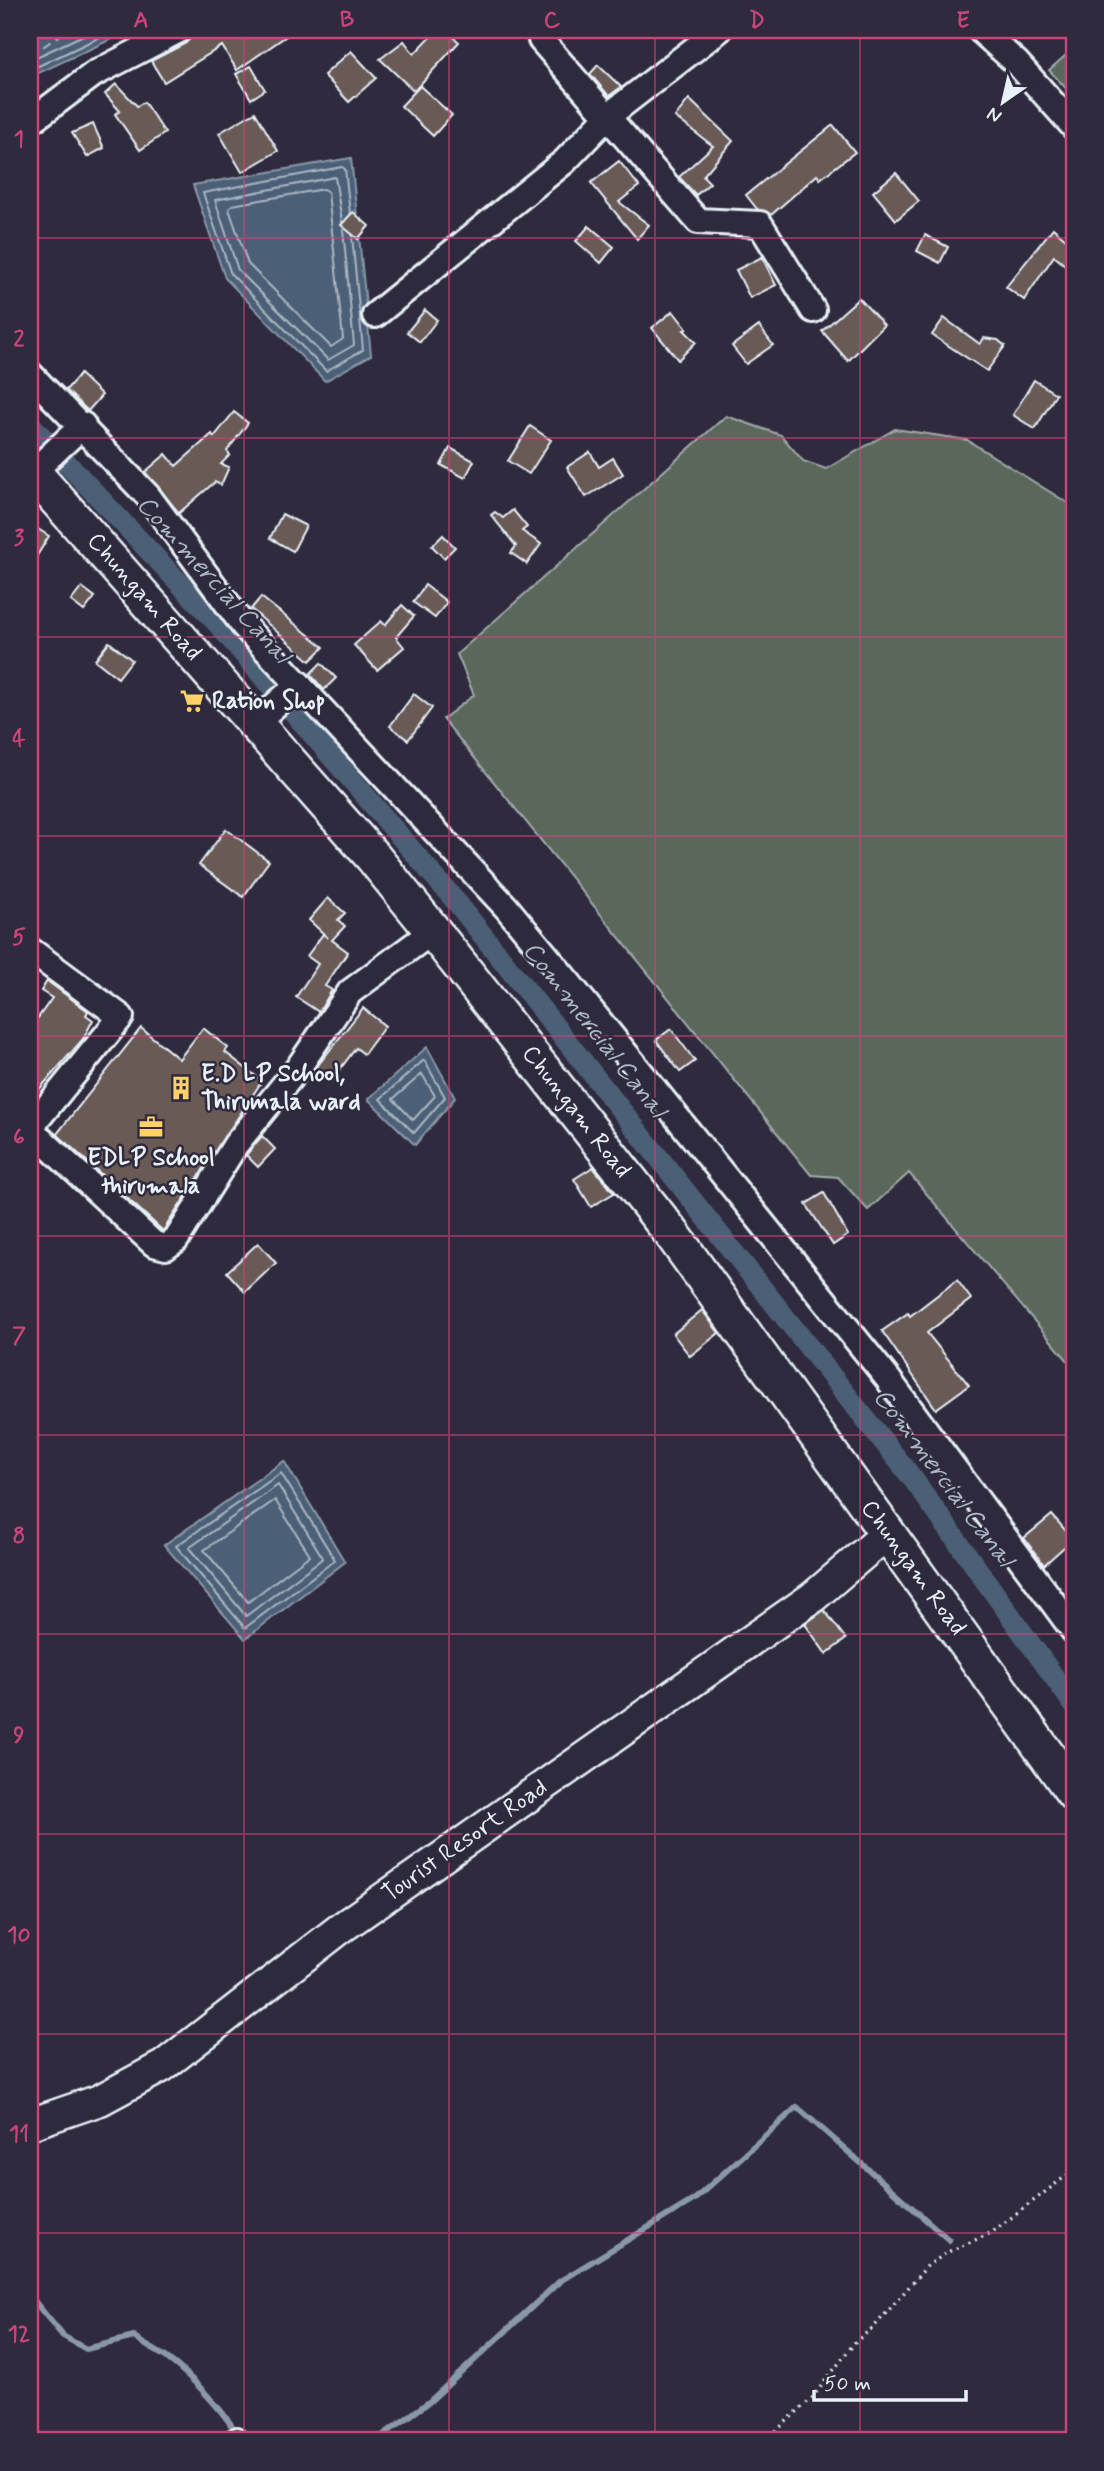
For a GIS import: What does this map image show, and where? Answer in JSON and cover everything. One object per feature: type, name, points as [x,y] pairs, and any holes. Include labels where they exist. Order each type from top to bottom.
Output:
[{"type":"main road","name":"Chungam Road","points":[[32,470],[373,857],[673,1235],[1074,1793]]},
{"type":"street","points":[[30,122],[94,74],[179,30]]},
{"type":"street","points":[[375,315],[565,161],[608,116],[719,30]]},
{"type":"street","points":[[980,30],[1017,63],[1074,127]]},
{"type":"street","points":[[541,40],[698,221],[760,224],[813,310]]},
{"type":"street","points":[[30,374],[83,425],[148,496],[243,625],[506,907],[888,1379],[1074,1631]]},
{"type":"street","points":[[32,470],[83,425]]},
{"type":"street","points":[[255,723],[299,684]]},
{"type":"street","points":[[30,950],[121,1017],[30,1128],[154,1244],[166,1247],[176,1240],[236,1144],[299,1068],[350,992],[433,931]]},
{"type":"street","name":"Tourist Resort Road","points":[[30,2124],[100,2100],[163,2066],[341,1928],[813,1597],[888,1533]]},
{"type":"lane","points":[[224,2441],[237,2434]]},
{"type":"path","points":[[765,2441],[812,2398],[856,2341],[874,2327],[928,2266],[950,2250],[992,2233],[1074,2170]]},
{"type":"green space","points":[[1074,48],[1074,97],[1049,70]]},
{"type":"green space","points":[[726,416],[781,435],[803,461],[826,469],[895,429],[967,440],[1074,507],[1074,1368],[909,1173],[868,1210],[838,1177],[811,1175],[443,719],[474,695],[457,654]]},
{"type":"water","points":[[30,30],[131,30],[30,77]]},
{"type":"water","points":[[351,158],[371,355],[325,381],[225,278],[193,185]]},
{"type":"water","points":[[427,1047],[455,1098],[415,1145],[368,1099]]},
{"type":"water","points":[[284,1461],[345,1562],[245,1639],[164,1545]]},
{"type":"building","points":[[194,30],[295,30],[237,70],[222,46],[164,82],[151,61],[186,43]]},
{"type":"building","points":[[437,30],[446,30],[459,42],[414,91],[380,59],[404,41],[414,54]]},
{"type":"building","points":[[351,51],[376,78],[349,102],[324,75]]},
{"type":"building","points":[[598,65],[621,87],[609,96],[590,74]]},
{"type":"building","points":[[251,66],[265,90],[251,99],[236,74]]},
{"type":"building","points":[[116,84],[137,106],[144,102],[165,133],[140,150],[115,114],[120,111],[105,94]]},
{"type":"building","points":[[420,86],[452,115],[433,136],[401,106]]},
{"type":"building","points":[[689,99],[733,141],[703,176],[710,183],[696,195],[679,177],[713,146],[675,117]]},
{"type":"building","points":[[255,112],[278,151],[242,172],[219,133]]},
{"type":"building","points":[[93,124],[104,148],[87,157],[72,133]]},
{"type":"building","points":[[833,125],[855,152],[820,179],[817,175],[771,215],[757,209],[746,195]]},
{"type":"building","points":[[619,161],[639,186],[619,202],[649,225],[637,239],[591,183]]},
{"type":"building","points":[[896,173],[919,201],[896,220],[873,192]]},
{"type":"building","points":[[353,212],[369,226],[358,239],[341,225]]},
{"type":"building","points":[[589,226],[614,247],[601,263],[576,241]]},
{"type":"building","points":[[1053,228],[1074,246],[1074,254],[1065,265],[1054,256],[1024,300],[1006,287]]},
{"type":"building","points":[[925,235],[948,247],[940,263],[917,251]]},
{"type":"building","points":[[762,257],[776,285],[750,298],[736,270]]},
{"type":"building","points":[[859,298],[884,325],[848,361],[822,331]]},
{"type":"building","points":[[425,310],[437,320],[420,342],[407,332]]},
{"type":"building","points":[[673,311],[687,329],[684,330],[696,342],[678,360],[652,328]]},
{"type":"building","points":[[944,318],[980,344],[984,338],[998,340],[1005,346],[987,371],[932,335]]},
{"type":"building","points":[[759,326],[773,345],[746,364],[732,346]]},
{"type":"building","points":[[80,374],[102,395],[88,411],[66,390]]},
{"type":"building","points":[[1034,380],[1056,394],[1035,429],[1013,415]]},
{"type":"building","points":[[234,412],[248,423],[227,451],[230,455],[221,464],[229,467],[221,485],[215,482],[179,513],[145,472],[166,454],[176,466],[212,434],[214,437]]},
{"type":"building","points":[[530,426],[551,440],[529,474],[508,461]]},
{"type":"building","points":[[450,448],[474,461],[465,478],[441,465]]},
{"type":"building","points":[[590,452],[599,467],[613,458],[623,474],[586,497],[567,467]]},
{"type":"building","points":[[513,510],[527,527],[522,531],[541,544],[527,564],[511,553],[516,546],[491,515],[495,512],[503,518]]},
{"type":"building","points":[[282,514],[306,526],[293,551],[270,538]]},
{"type":"building","points":[[30,524],[49,536],[30,567]]},
{"type":"building","points":[[443,535],[455,547],[444,558],[432,546]]},
{"type":"building","points":[[425,585],[447,602],[435,618],[413,602]]},
{"type":"building","points":[[82,587],[95,597],[84,611],[71,601]]},
{"type":"building","points":[[261,597],[324,647],[310,661],[251,609]]},
{"type":"building","points":[[402,605],[414,616],[396,637],[404,647],[377,670],[354,645],[381,621],[385,625]]},
{"type":"building","points":[[109,642],[132,660],[118,678],[95,660]]},
{"type":"building","points":[[321,663],[336,678],[324,690],[310,674]]},
{"type":"building","points":[[414,694],[432,708],[408,740],[390,726]]},
{"type":"building","points":[[226,829],[269,861],[243,897],[199,865]]},
{"type":"building","points":[[328,898],[345,913],[338,920],[345,926],[332,940],[348,952],[325,986],[332,990],[319,1012],[296,997],[318,964],[307,956],[323,934],[328,938],[309,920]]},
{"type":"building","points":[[47,981],[88,1011],[86,1015],[93,1020],[83,1039],[30,1100],[30,1029],[52,998],[41,991]]},
{"type":"building","points":[[363,1008],[385,1026],[364,1054],[356,1048],[331,1081],[315,1069]]},
{"type":"building","name":"EDLP School thirumala","points":[[141,1028],[179,1059],[203,1028],[228,1048],[225,1052],[262,1081],[163,1231],[57,1134]]},
{"type":"building","points":[[671,1029],[695,1061],[680,1072],[656,1040]]},
{"type":"building","points":[[262,1136],[275,1149],[258,1167],[246,1155]]},
{"type":"building","points":[[593,1167],[614,1193],[591,1207],[574,1179]]},
{"type":"building","points":[[824,1193],[848,1235],[833,1245],[806,1204]]},
{"type":"building","points":[[258,1243],[276,1263],[245,1292],[227,1272]]},
{"type":"building","points":[[957,1280],[971,1299],[927,1333],[969,1385],[936,1409],[882,1331],[908,1313],[910,1316]]},
{"type":"building","points":[[702,1310],[719,1333],[690,1356],[673,1334]]},
{"type":"building","points":[[1052,1515],[1073,1539],[1044,1565],[1024,1538]]},
{"type":"building","points":[[824,1610],[846,1639],[826,1654],[805,1624]]},
{"type":"waterway","name":"Commercial Canal","points":[[30,424],[217,623],[458,904],[913,1479],[1074,1705]]},
{"type":"waterway","points":[[375,2441],[429,2402],[560,2281],[695,2199],[797,2107],[949,2240]]},
{"type":"waterway","points":[[30,2296],[63,2336],[86,2349],[134,2337],[167,2358],[208,2396],[240,2441]]},
{"type":"ferry route","points":[[30,33],[34,30]]},
{"type":"ferry route","points":[[30,56],[67,30]]},
{"type":"place","name":"Ration Shop","points":[[192,701]]},
{"type":"place","name":"E.D LP School, Thirumala ward","points":[[181,1088]]},
{"type":"place","name":"EDLP School thirumala","points":[[151,1127]]}]
